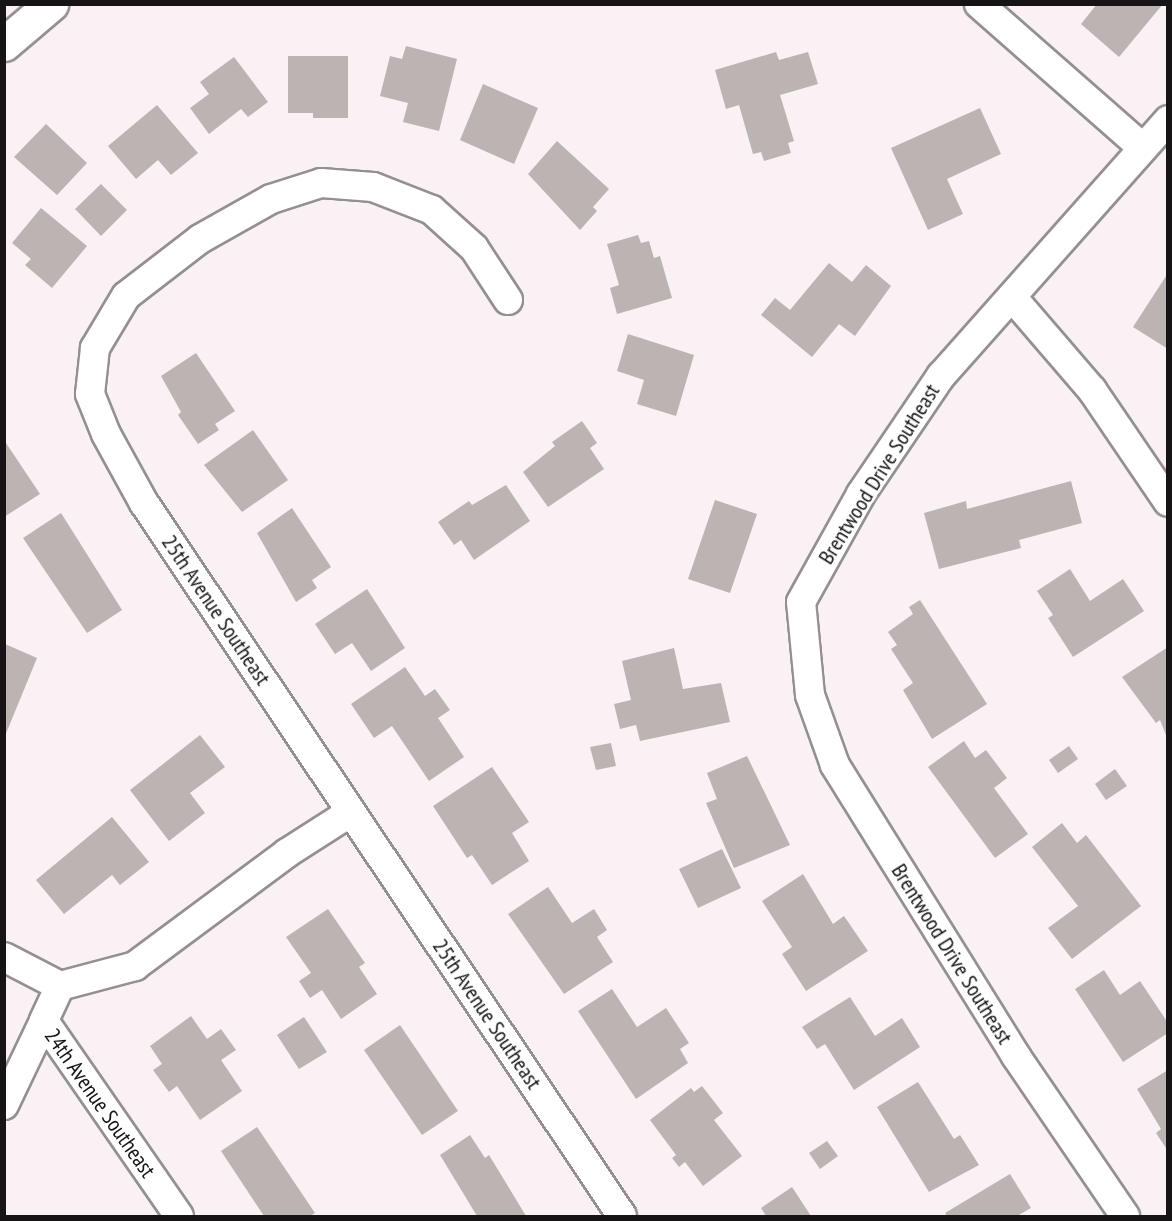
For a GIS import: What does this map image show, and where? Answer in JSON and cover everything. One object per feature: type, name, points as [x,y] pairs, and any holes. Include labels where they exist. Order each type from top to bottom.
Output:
[{"type":"main road","points":[[4,44],[51,4]]},
{"type":"street","points":[[979,4],[1143,148]]},
{"type":"street","name":"Brentwood Drive Southeast","points":[[1125,1216],[1016,1056],[840,775],[810,695],[801,602],[861,494],[941,376],[1167,120]]},
{"type":"street","name":"25th Avenue Southeast","points":[[508,300],[474,248],[432,210],[373,187],[321,183],[271,199],[200,239],[126,296],[95,348],[90,394],[106,434],[144,503],[622,1216]]},
{"type":"street","points":[[1012,297],[1092,390],[1167,502]]},
{"type":"street","points":[[4,957],[60,986],[135,966],[287,853],[351,812]]},
{"type":"street","name":"24th Avenue Southeast","points":[[60,986],[44,1021],[179,1216]]},
{"type":"street","points":[[4,1105],[44,1021]]},
{"type":"building","points":[[1097,4],[1163,4],[1119,57],[1081,24]]},
{"type":"building","points":[[406,46],[457,59],[439,131],[403,122],[408,103],[380,96],[390,56],[402,59]]},
{"type":"building","points":[[776,52],[779,60],[808,52],[818,84],[780,95],[794,141],[788,143],[791,153],[764,161],[761,152],[753,154],[739,105],[726,109],[715,70]]},
{"type":"building","points":[[288,56],[348,56],[348,118],[313,118],[313,113],[288,113]]},
{"type":"building","points":[[234,57],[268,102],[248,117],[241,109],[209,134],[190,108],[209,94],[200,82]]},
{"type":"building","points":[[483,84],[538,108],[514,164],[460,140]]},
{"type":"building","points":[[157,105],[198,153],[171,175],[158,160],[136,179],[108,146]]},
{"type":"building","points":[[980,108],[1001,154],[947,179],[963,214],[928,230],[891,148]]},
{"type":"building","points":[[46,124],[87,163],[57,195],[14,157]]},
{"type":"building","points":[[557,141],[609,189],[593,207],[597,211],[580,230],[528,174]]},
{"type":"building","points":[[101,184],[127,210],[101,236],[75,209]]},
{"type":"building","points":[[41,208],[87,246],[52,288],[25,265],[31,259],[12,243]]},
{"type":"building","points":[[638,235],[641,243],[649,241],[654,258],[660,256],[672,298],[617,314],[610,288],[619,285],[607,244]]},
{"type":"building","points":[[829,263],[852,282],[866,265],[891,286],[855,336],[839,324],[812,357],[761,315],[775,298],[790,310]]},
{"type":"building","points":[[1168,273],[1168,349],[1133,327]]},
{"type":"building","points":[[628,334],[694,355],[676,416],[637,404],[644,380],[617,371]]},
{"type":"building","points":[[196,353],[235,411],[215,424],[219,430],[198,444],[178,415],[181,412],[161,376]]},
{"type":"building","points":[[582,421],[597,443],[590,448],[604,469],[548,507],[523,472],[555,446],[552,442]]},
{"type":"building","points":[[253,430],[288,480],[242,512],[204,465]]},
{"type":"building","points":[[4,440],[40,494],[4,517]]},
{"type":"building","points":[[1071,481],[1082,523],[1019,540],[1021,548],[939,569],[924,513],[966,501],[967,509]]},
{"type":"building","points":[[506,485],[530,521],[474,560],[461,540],[454,545],[438,522],[469,501],[472,505]]},
{"type":"building","points":[[715,500],[757,514],[730,593],[688,579]]},
{"type":"building","points":[[292,508],[331,567],[312,580],[317,588],[296,602],[257,533]]},
{"type":"building","points":[[61,513],[122,610],[87,633],[23,538]]},
{"type":"building","points":[[1070,569],[1090,601],[1123,579],[1144,611],[1073,657],[1048,618],[1053,615],[1037,591]]},
{"type":"building","points":[[367,589],[405,648],[371,671],[352,643],[335,654],[315,624]]},
{"type":"building","points":[[920,600],[987,704],[932,739],[903,690],[913,683],[891,649],[897,645],[888,632],[913,614],[909,607]]},
{"type":"building","points":[[5,644],[37,658],[5,736]]},
{"type":"building","points":[[1168,647],[1168,740],[1160,720],[1156,723],[1122,677]]},
{"type":"building","points":[[674,648],[683,689],[721,683],[730,722],[640,741],[636,725],[620,729],[614,704],[631,700],[622,661]]},
{"type":"building","points":[[405,667],[425,696],[435,689],[450,710],[438,718],[464,757],[429,781],[392,726],[374,738],[351,704]]},
{"type":"building","points":[[200,735],[225,767],[190,793],[205,813],[169,841],[130,790]]},
{"type":"building","points":[[964,741],[975,758],[986,750],[1007,778],[994,788],[1028,834],[995,858],[928,767]]},
{"type":"building","points":[[611,743],[616,766],[596,770],[590,747]]},
{"type":"building","points":[[1069,746],[1078,759],[1058,773],[1049,760]]},
{"type":"building","points":[[747,756],[790,845],[734,868],[706,803],[717,799],[707,773]]},
{"type":"building","points":[[492,767],[529,822],[512,833],[529,861],[492,885],[472,855],[467,858],[433,806]]},
{"type":"building","points":[[1115,769],[1127,786],[1106,800],[1095,784]]},
{"type":"building","points":[[112,817],[149,862],[120,885],[112,875],[64,914],[36,880]]},
{"type":"building","points":[[1062,823],[1077,843],[1086,835],[1141,906],[1072,959],[1048,928],[1078,906],[1032,847]]},
{"type":"building","points":[[722,849],[741,888],[698,908],[679,869]]},
{"type":"building","points":[[803,874],[833,924],[844,916],[868,951],[806,991],[782,954],[792,947],[762,901]]},
{"type":"building","points":[[548,887],[572,923],[594,909],[607,930],[597,937],[613,962],[564,994],[508,914]]},
{"type":"building","points":[[328,909],[365,963],[359,967],[377,994],[341,1019],[322,990],[310,998],[299,981],[311,973],[286,937]]},
{"type":"building","points":[[1104,970],[1120,995],[1140,981],[1168,1023],[1168,1033],[1123,1062],[1075,989]]},
{"type":"building","points":[[612,989],[637,1027],[666,1008],[689,1043],[680,1049],[688,1063],[636,1099],[578,1011]]},
{"type":"building","points":[[850,997],[875,1036],[902,1018],[920,1047],[854,1090],[825,1044],[817,1049],[802,1027]]},
{"type":"building","points":[[191,1016],[207,1039],[221,1029],[236,1050],[221,1060],[242,1091],[200,1120],[177,1086],[169,1092],[153,1070],[162,1064],[150,1046]]},
{"type":"building","points":[[304,1017],[327,1052],[299,1069],[277,1035]]},
{"type":"building","points":[[400,1025],[458,1111],[422,1135],[364,1050]]},
{"type":"building","points":[[1168,1070],[1168,1151],[1156,1133],[1161,1129],[1137,1089]]},
{"type":"building","points":[[918,1082],[954,1139],[960,1135],[979,1165],[929,1192],[877,1107]]},
{"type":"building","points":[[702,1086],[723,1113],[714,1120],[742,1156],[703,1186],[685,1162],[679,1167],[672,1158],[676,1155],[650,1120],[691,1088],[694,1092]]},
{"type":"building","points":[[257,1127],[315,1213],[310,1216],[264,1216],[221,1151]]},
{"type":"building","points":[[470,1135],[485,1158],[489,1155],[526,1216],[477,1216],[440,1155]]},
{"type":"building","points":[[827,1141],[838,1156],[820,1169],[809,1153]]},
{"type":"building","points":[[1010,1174],[1031,1208],[1017,1216],[947,1216],[945,1213]]},
{"type":"building","points":[[792,1187],[811,1216],[766,1216],[761,1208]]}]
